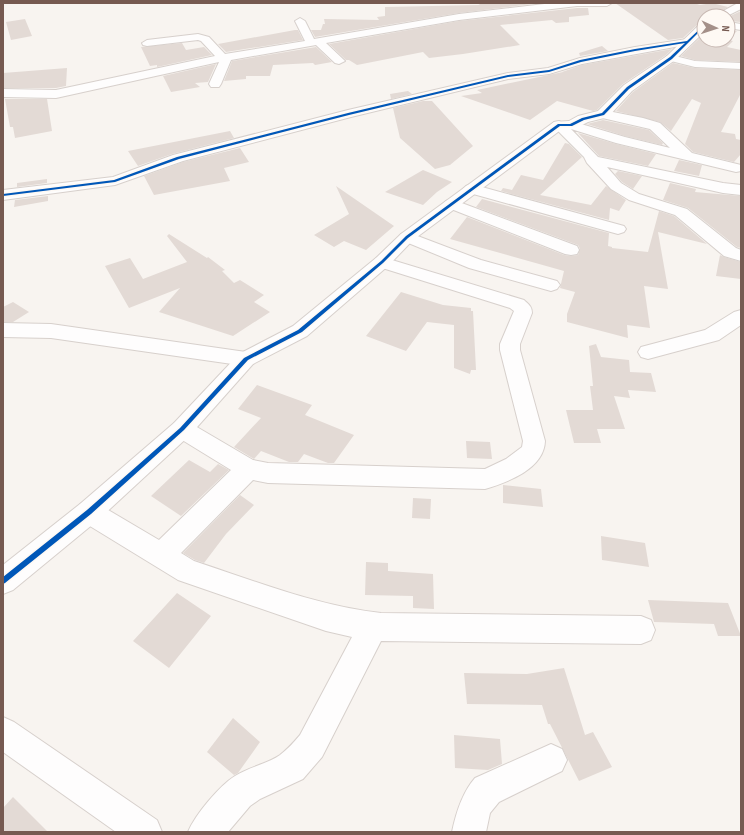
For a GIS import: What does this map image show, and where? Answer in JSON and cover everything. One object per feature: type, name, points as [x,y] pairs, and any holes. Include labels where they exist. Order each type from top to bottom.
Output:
[{"type":"street","points":[[18,106],[56,94],[225,57],[459,17],[577,3],[607,3]]},
{"type":"street","points":[[300,21],[314,42],[339,61]]},
{"type":"street","points":[[603,114],[628,88],[671,58],[696,34]]},
{"type":"street","points":[[147,43],[198,37],[205,39],[225,57]]},
{"type":"street","points":[[3,195],[115,181],[178,158],[348,114],[508,76],[549,71],[580,61],[635,50],[687,42]]},
{"type":"street","points":[[215,84],[225,57]]},
{"type":"street","points":[[671,58],[695,64],[741,66]]},
{"type":"street","points":[[3,92],[56,94]]},
{"type":"street","points":[[3,581],[89,512],[182,429],[246,359],[300,331],[382,262],[407,237],[470,189],[565,125],[603,114],[655,126],[687,156]]},
{"type":"street","points":[[565,125],[687,156],[739,166],[723,188]]},
{"type":"street","points":[[565,125],[591,156],[592,160],[616,186],[634,198],[681,212],[730,252],[741,256]]},
{"type":"street","points":[[592,160],[723,188],[741,190]]},
{"type":"street","points":[[470,189],[618,229]]},
{"type":"street","points":[[451,204],[570,250]]},
{"type":"street","points":[[407,237],[475,264],[551,285]]},
{"type":"street","points":[[182,429],[248,469],[268,473],[472,480],[497,476],[530,455],[534,440],[510,350],[510,344],[523,313],[523,309],[517,304],[382,262]]},
{"type":"street","points":[[648,352],[712,335],[741,316]]},
{"type":"street","points":[[3,330],[51,331],[246,359]]},
{"type":"street","points":[[160,556],[248,469]]},
{"type":"street","points":[[89,512],[187,571],[340,621],[374,626],[641,630]]},
{"type":"street","points":[[205,832],[238,794],[248,787],[291,768],[302,757],[311,746],[374,626]]},
{"type":"street","points":[[3,733],[145,832]]},
{"type":"street","points":[[469,832],[473,810],[479,798],[487,790],[551,760]]},
{"type":"building","points":[[477,3],[540,3],[459,13],[315,37],[311,30],[321,30],[323,24],[325,24],[324,19],[379,20],[377,17],[385,16],[385,7],[480,5]]},
{"type":"building","points":[[615,3],[694,3],[700,5],[712,3],[728,7],[696,8],[696,26],[683,38],[668,40]]},
{"type":"building","points":[[588,8],[589,15],[569,17],[569,22],[556,23],[552,20],[500,25],[520,45],[463,54],[429,58],[423,52],[357,65],[349,60],[346,60],[329,44],[459,21]]},
{"type":"building","points":[[741,11],[741,22],[736,22],[736,13]]},
{"type":"building","points":[[25,19],[32,36],[11,40],[6,22]]},
{"type":"building","points":[[298,30],[303,40],[226,52],[218,44]]},
{"type":"building","points":[[696,42],[696,48],[732,48],[741,50],[741,62],[695,60],[681,56]]},
{"type":"building","points":[[182,43],[186,50],[204,47],[212,55],[157,67],[157,65],[150,66],[141,47]]},
{"type":"building","points":[[602,46],[608,51],[580,56],[579,53]]},
{"type":"building","points":[[316,47],[332,62],[315,65],[313,63],[273,65],[270,76],[246,76],[246,79],[224,81],[232,61]]},
{"type":"building","points":[[672,49],[666,55],[623,84],[597,110],[593,111],[557,101],[530,120],[461,96],[482,93],[477,90],[563,72],[582,65]]},
{"type":"building","points":[[673,63],[695,68],[741,70],[741,93],[721,132],[735,134],[736,139],[741,140],[741,154],[734,162],[693,152],[685,144],[701,103],[692,99],[671,131],[660,122],[616,111],[633,92]]},
{"type":"building","points":[[216,64],[208,82],[195,83],[200,87],[171,92],[163,76]]},
{"type":"building","points":[[67,68],[66,86],[56,88],[3,88],[3,73]]},
{"type":"building","points":[[408,91],[412,94],[391,99],[390,94]]},
{"type":"building","points":[[5,99],[47,99],[52,131],[15,138],[13,127],[10,127]]},
{"type":"building","points":[[423,101],[432,101],[473,146],[450,165],[435,169],[400,138],[393,108]]},
{"type":"building","points":[[603,120],[649,130],[663,143],[662,145],[625,136],[587,124]]},
{"type":"building","points":[[230,131],[234,138],[172,154],[138,166],[128,151]]},
{"type":"building","points":[[578,133],[656,154],[648,166],[599,156]]},
{"type":"building","points":[[565,143],[569,144],[582,157],[540,195],[591,205],[606,186],[626,200],[619,211],[610,208],[609,220],[501,191],[503,188],[512,190],[521,175],[543,180]]},
{"type":"building","points":[[240,148],[249,162],[224,168],[230,181],[154,195],[144,176],[183,162]]},
{"type":"building","points":[[679,160],[702,165],[699,176],[674,171]]},
{"type":"building","points":[[423,170],[452,182],[437,192],[423,205],[385,192]]},
{"type":"building","points":[[618,171],[642,176],[633,189],[622,182],[615,174]]},
{"type":"building","points":[[47,179],[47,183],[17,187],[17,183]]},
{"type":"building","points":[[670,183],[696,189],[695,192],[741,196],[741,248],[737,247],[688,208],[663,200]]},
{"type":"building","points":[[336,186],[394,226],[366,250],[344,241],[334,247],[314,235],[349,214]]},
{"type":"building","points":[[48,196],[48,201],[14,207],[15,200]]},
{"type":"building","points":[[482,199],[609,233],[608,246],[612,248],[648,252],[659,211],[674,216],[707,244],[658,232],[668,289],[644,286],[650,328],[627,325],[628,338],[567,322],[567,314],[575,292],[560,288],[564,271],[450,239],[467,217],[564,255],[578,255],[580,249],[578,245],[476,207]]},
{"type":"building","points":[[169,234],[207,258],[208,257],[225,270],[222,271],[234,283],[240,280],[264,295],[254,302],[270,312],[233,336],[159,312],[180,288],[129,308],[105,266],[130,258],[143,279],[187,262],[167,236]]},
{"type":"building","points":[[720,255],[741,262],[741,279],[716,276]]},
{"type":"building","points":[[401,292],[443,305],[471,308],[471,311],[473,311],[476,370],[471,370],[470,374],[454,368],[454,325],[427,322],[406,351],[366,336]]},
{"type":"building","points":[[13,302],[29,312],[13,322],[3,322],[3,307]]},
{"type":"building","points":[[596,344],[601,357],[629,360],[630,372],[651,373],[656,392],[628,390],[630,398],[614,396],[625,429],[597,429],[601,443],[574,443],[566,410],[593,410],[590,386],[593,386],[589,346]]},
{"type":"building","points":[[257,385],[312,405],[305,415],[354,435],[334,463],[328,463],[304,454],[298,462],[289,462],[261,451],[254,459],[234,447],[261,418],[238,409]]},
{"type":"building","points":[[466,441],[490,442],[492,459],[467,458]]},
{"type":"building","points":[[189,460],[210,472],[218,464],[229,470],[181,516],[151,496]]},
{"type":"building","points":[[503,485],[541,489],[543,507],[503,503]]},
{"type":"building","points":[[240,495],[254,505],[226,534],[204,563],[183,553]]},
{"type":"building","points":[[413,498],[431,499],[430,519],[412,518]]},
{"type":"building","points":[[601,536],[645,543],[649,567],[602,560]]},
{"type":"building","points":[[366,562],[388,563],[388,571],[433,574],[434,609],[413,608],[413,596],[365,595]]},
{"type":"building","points":[[177,593],[211,616],[169,668],[133,641]]},
{"type":"building","points":[[648,600],[728,603],[741,636],[718,636],[714,624],[654,622]]},
{"type":"building","points":[[564,668],[585,735],[593,732],[612,767],[579,781],[550,724],[548,724],[542,705],[467,704],[464,673],[527,674]]},
{"type":"building","points":[[233,718],[260,742],[238,773],[234,775],[207,752]]},
{"type":"building","points":[[454,735],[500,739],[502,764],[488,770],[455,768]]},
{"type":"building","points":[[13,797],[48,832],[3,832],[3,808]]},
{"type":"cycle path","points":[[3,581],[89,512],[182,429],[246,359],[300,331],[382,262],[407,237],[559,125],[571,125],[583,119],[603,114],[628,88],[671,58],[696,34]]},
{"type":"cycle path","points":[[3,195],[115,181],[178,158],[348,114],[508,76],[549,71],[580,61],[635,50],[687,42]]}]
